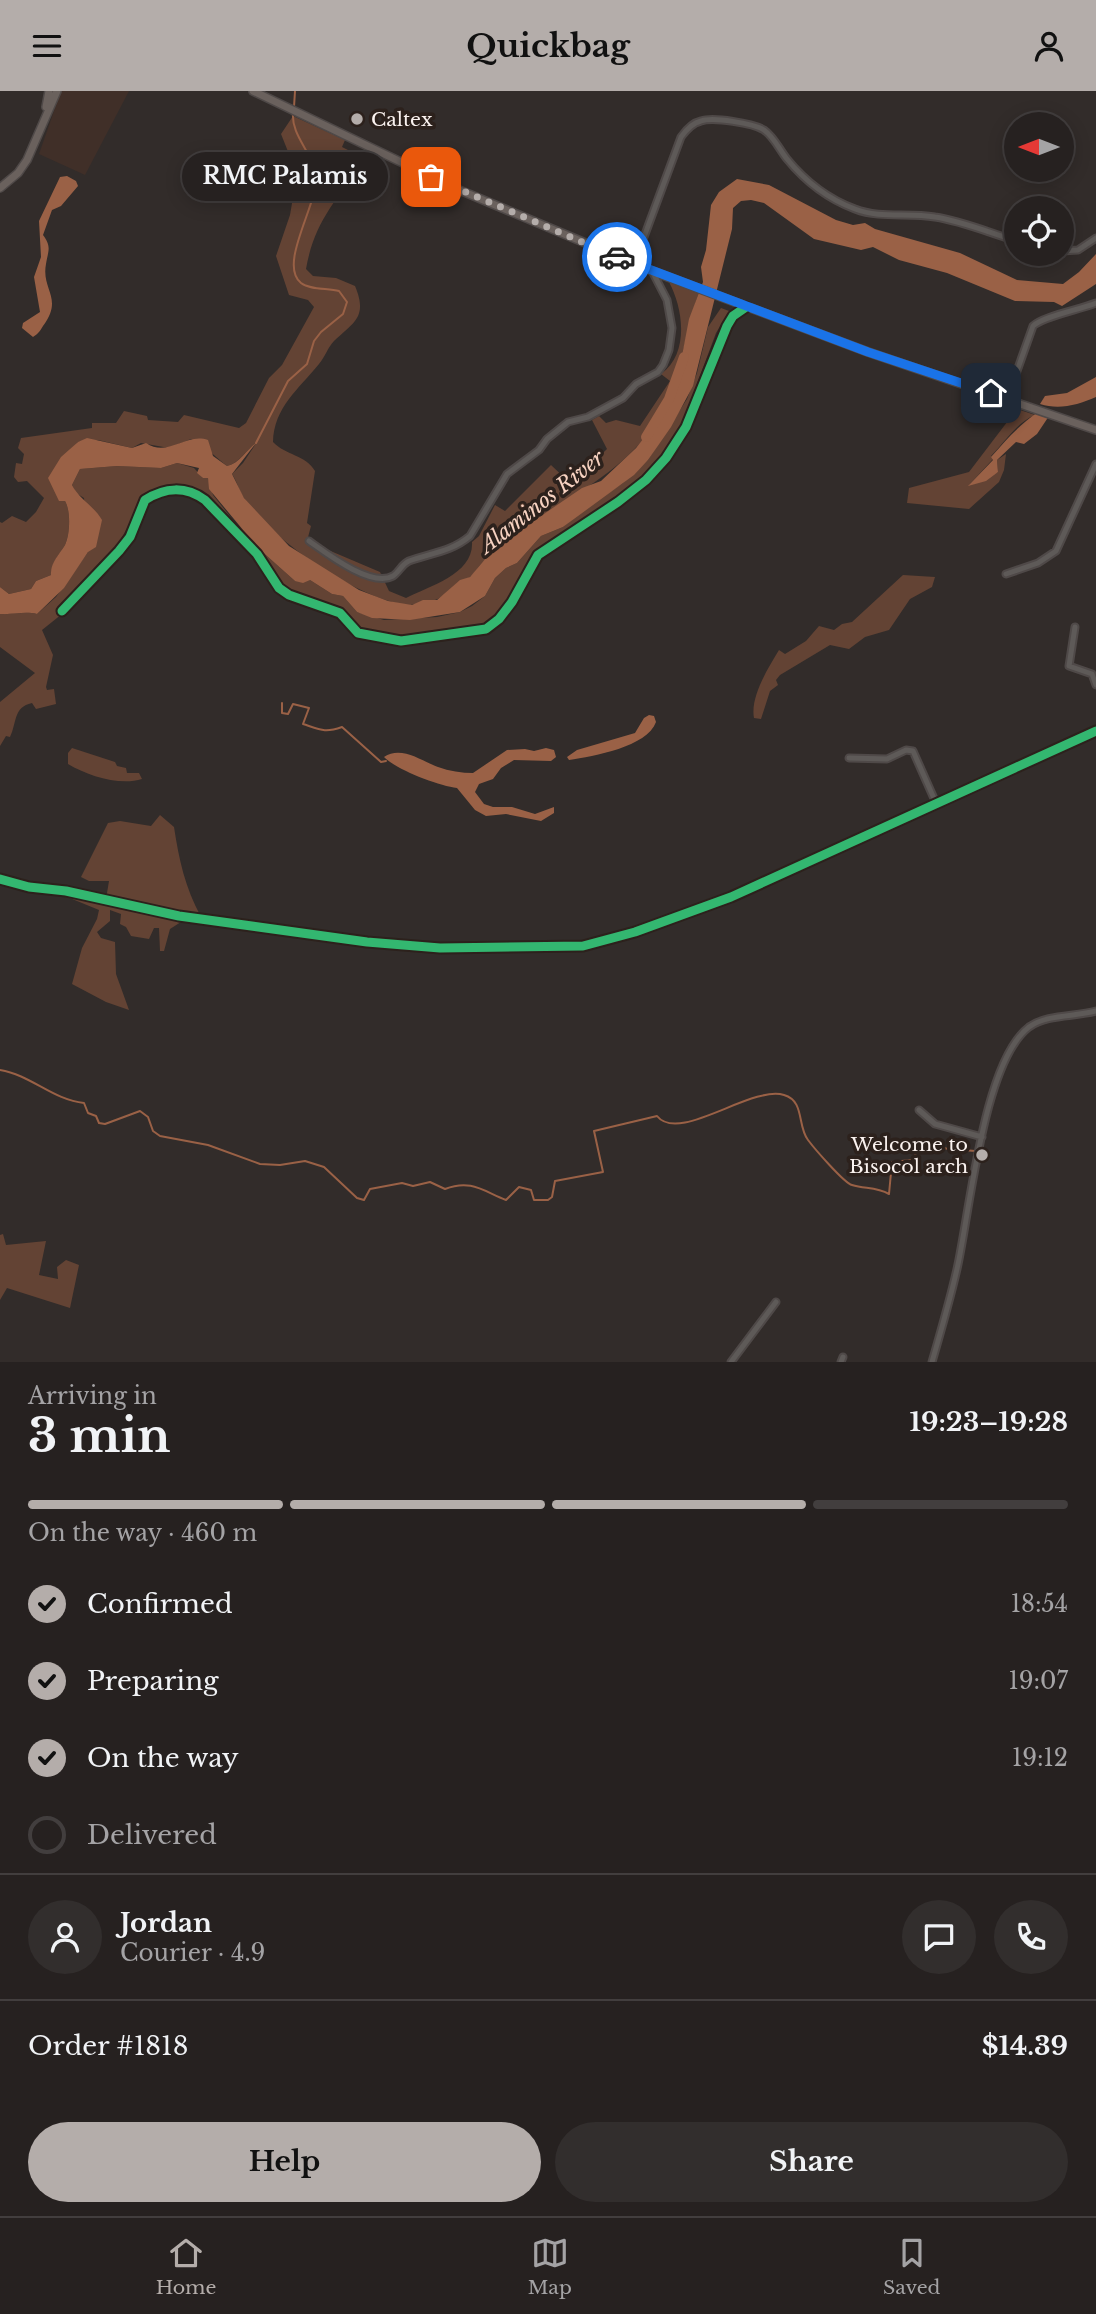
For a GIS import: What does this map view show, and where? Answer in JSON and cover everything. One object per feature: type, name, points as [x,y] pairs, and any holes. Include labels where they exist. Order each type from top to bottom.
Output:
[{"type":"main road","points":[[45,113],[50,91]]},
{"type":"main road","points":[[0,188],[18,173],[27,160],[45,113],[57,91]]},
{"type":"main road","points":[[253,91],[457,189],[634,264],[868,352],[1096,430]]},
{"type":"street","points":[[634,264],[681,137],[688,128],[703,120],[751,125],[763,129],[773,137],[803,177],[820,191],[855,210],[883,215],[939,218],[1004,237]]},
{"type":"street","points":[[1074,250],[1096,238]]},
{"type":"street","points":[[309,541],[339,563],[371,576],[386,578],[392,577],[407,562],[440,554],[464,541],[507,474],[539,450],[547,439],[568,422],[587,417],[623,398],[636,384],[658,372],[663,365],[669,350],[672,328],[667,300],[652,271]]},
{"type":"street","points":[[1007,399],[1033,326],[1042,319],[1063,315],[1096,303]]},
{"type":"street","points":[[62,611],[130,537],[145,500],[172,489],[197,494],[205,500],[257,554],[279,588],[289,595],[340,613],[358,633],[401,641],[486,629],[499,619],[512,602],[538,555],[618,502],[646,480],[666,458],[686,427],[727,326],[733,316],[746,307]]},
{"type":"street","points":[[1006,575],[1038,563],[1056,551],[1096,464]]},
{"type":"street","points":[[1075,627],[1069,666],[1092,674],[1096,685]]},
{"type":"street","points":[[0,879],[179,916],[367,942],[440,948],[583,946],[615,938],[731,897],[1096,731]]},
{"type":"street","points":[[849,758],[887,759],[906,750],[913,751],[936,803]]},
{"type":"street","points":[[932,1362],[957,1269],[982,1137],[1000,1074],[1025,1031],[1042,1021],[1096,1011]]},
{"type":"street","points":[[919,1110],[935,1124],[982,1137]]},
{"type":"street","points":[[731,1362],[776,1302]]},
{"type":"shaded area","points":[[61,91],[129,91],[85,175],[39,154]]},
{"type":"shaded area","points":[[293,116],[345,140],[342,147],[348,150],[348,158],[362,165],[320,225],[306,269],[313,276],[336,278],[355,286],[359,296],[359,312],[353,323],[332,343],[321,361],[289,399],[274,430],[273,442],[306,462],[315,471],[307,523],[311,526],[307,541],[380,572],[389,591],[406,598],[458,571],[466,563],[472,542],[479,536],[495,505],[505,511],[551,465],[571,484],[607,449],[592,420],[599,416],[606,423],[616,420],[640,426],[670,381],[661,374],[670,365],[680,343],[678,304],[669,282],[699,293],[677,376],[665,408],[642,441],[611,470],[511,537],[470,577],[438,599],[410,605],[367,593],[343,581],[318,566],[274,532],[242,495],[232,474],[255,445],[227,466],[191,439],[169,448],[141,443],[132,448],[98,440],[78,442],[71,450],[65,501],[69,517],[67,541],[54,563],[51,575],[36,581],[31,589],[9,594],[0,587],[0,522],[12,516],[26,522],[44,498],[27,481],[18,482],[14,477],[16,463],[22,464],[24,454],[18,448],[21,438],[92,428],[92,423],[116,423],[124,411],[147,416],[148,420],[178,422],[184,415],[239,428],[246,423],[269,378],[282,365],[314,307],[308,300],[289,295],[276,256],[290,215],[297,174],[281,134]]},
{"type":"shaded area","points":[[67,176],[76,181],[78,186],[61,206],[52,210],[43,235],[48,246],[45,273],[52,308],[38,334],[33,337],[22,328],[23,323],[40,312],[34,277],[41,257],[39,221],[60,177]]},
{"type":"shaded area","points":[[737,179],[769,185],[836,220],[853,225],[865,223],[875,229],[960,253],[1017,280],[1063,284],[1096,254],[1096,284],[1062,306],[1054,302],[1015,301],[947,273],[899,260],[873,247],[861,250],[814,239],[764,203],[741,201],[733,208],[732,229],[693,386],[671,427],[634,475],[563,527],[541,536],[517,563],[495,578],[485,596],[460,612],[410,620],[372,618],[357,612],[343,596],[332,594],[310,580],[303,583],[295,581],[258,548],[209,489],[208,478],[197,473],[199,468],[177,463],[161,468],[117,466],[80,469],[72,485],[102,520],[96,547],[88,552],[64,588],[37,614],[0,614],[0,587],[9,594],[31,589],[36,581],[51,575],[53,563],[67,541],[69,517],[65,501],[59,501],[48,478],[61,457],[87,438],[132,448],[146,443],[162,448],[200,438],[208,440],[213,456],[227,466],[256,443],[232,474],[244,498],[289,546],[359,590],[388,601],[412,605],[423,600],[437,600],[460,580],[470,577],[486,558],[519,531],[582,488],[601,481],[636,448],[657,421],[676,387],[689,319],[703,282],[701,267],[706,250],[711,205],[719,192]]},
{"type":"shaded area","points":[[721,308],[729,311],[716,333],[680,429],[665,452],[642,478],[618,499],[545,548],[510,602],[498,618],[486,627],[405,640],[361,632],[341,611],[288,593],[264,559],[203,495],[168,488],[144,499],[117,546],[76,594],[67,610],[42,630],[53,655],[46,687],[47,690],[54,689],[56,704],[36,709],[32,703],[22,708],[16,716],[10,737],[6,736],[0,746],[0,702],[35,673],[0,647],[0,614],[37,614],[56,597],[88,552],[84,498],[76,493],[72,485],[80,469],[117,466],[161,468],[177,463],[194,468],[203,478],[208,478],[213,495],[237,525],[295,581],[310,580],[332,594],[343,596],[357,612],[384,620],[437,617],[460,612],[485,596],[495,578],[517,563],[541,536],[563,527],[623,483],[648,460],[687,399],[697,373],[708,327]]},
{"type":"shaded area","points":[[1096,377],[1096,397],[1068,406],[1040,404],[1045,396],[1067,393]]},
{"type":"shaded area","points":[[1017,409],[1035,415],[1011,433],[991,456],[993,459],[969,485],[998,472],[997,460],[1006,454],[999,482],[969,509],[907,503],[909,488],[969,472]]},
{"type":"shaded area","points":[[1038,412],[1049,416],[1037,434],[1024,444],[1016,442],[997,460],[998,472],[986,481],[968,486],[1024,422]]},
{"type":"shaded area","points":[[903,575],[935,577],[932,587],[910,599],[889,630],[865,637],[849,649],[830,645],[780,675],[776,680],[778,685],[770,691],[761,719],[754,718],[757,692],[779,650],[785,654],[806,641],[819,626],[834,630],[842,624],[852,622]]},
{"type":"shaded area","points":[[654,716],[656,722],[651,731],[631,744],[592,756],[569,760],[567,757],[577,750],[635,733],[644,718]]},
{"type":"shaded area","points":[[72,748],[115,762],[117,766],[126,768],[127,773],[139,773],[142,779],[104,779],[85,772],[68,764],[68,753]]},
{"type":"shaded area","points":[[546,748],[554,750],[556,757],[551,761],[514,760],[501,768],[493,779],[479,784],[475,792],[484,804],[493,807],[512,807],[535,814],[554,807],[554,813],[541,821],[506,814],[486,816],[475,810],[457,788],[419,777],[384,757],[404,753],[442,768],[473,773],[507,750],[534,751]]},
{"type":"shaded area","points":[[160,815],[174,827],[183,873],[201,917],[106,899],[109,881],[89,881],[81,877],[108,823],[120,821],[151,826]]},
{"type":"shaded area","points":[[63,892],[109,906],[184,920],[170,929],[164,951],[160,951],[159,928],[154,928],[149,939],[131,936],[126,927],[120,924],[121,914],[110,910],[110,921],[97,932],[101,938],[115,942],[116,974],[129,1010],[106,1002],[72,984],[82,948],[99,910],[60,894]]},
{"type":"shaded area","points":[[3,1234],[6,1245],[46,1241],[39,1275],[58,1279],[57,1267],[66,1260],[79,1265],[70,1308],[7,1288],[0,1300],[0,1235]]},
{"type":"waterway","points":[[294,107],[295,91]]},
{"type":"waterway","points":[[256,443],[288,381],[307,364],[314,341],[343,314],[347,302],[339,291],[305,285],[295,274],[296,249],[316,179],[312,162],[293,122],[293,113]]},
{"type":"waterway","name":"Alaminos River","points":[[646,437],[669,399],[684,357]]},
{"type":"waterway","points":[[282,703],[282,713],[288,714],[293,704],[309,708],[303,724],[323,730],[342,727],[381,762],[386,761]]},
{"type":"waterway","points":[[0,1070],[22,1077],[62,1097],[84,1103],[88,1113],[96,1116],[99,1123],[105,1124],[140,1111],[148,1117],[153,1131],[160,1136],[208,1145],[260,1164],[280,1165],[305,1161],[324,1167],[357,1198],[364,1200],[370,1189],[402,1183],[413,1186],[430,1182],[445,1189],[470,1186],[506,1200],[519,1187],[531,1190],[534,1200],[548,1200],[552,1197],[555,1181],[603,1172],[594,1131],[657,1116],[667,1123],[681,1123],[770,1094],[791,1098],[798,1108],[808,1140],[836,1172],[852,1185],[889,1194],[892,1162],[912,1160],[919,1149],[928,1147],[975,1151]]},
{"type":"cycle path","points":[[62,611],[130,537],[145,500],[160,493],[183,490],[205,500],[257,554],[279,588],[289,595],[340,613],[358,633],[401,641],[486,629],[499,619],[512,602],[538,555],[618,502],[646,480],[666,458],[686,427],[727,326],[733,316],[746,307]]},
{"type":"cycle path","points":[[0,879],[179,916],[367,942],[440,948],[583,946],[635,932],[731,897],[1096,731]]},
{"type":"way so far","points":[[431,177],[617,257]]},
{"type":"place","name":"Caltex","points":[[357,119]]},
{"type":"place","name":"RMC Palamis","points":[[431,177]]},
{"type":"place","name":"Welcome to Bisocol arch","points":[[982,1155]]},
{"type":"route","points":[[617,257],[868,352],[991,393]]}]
